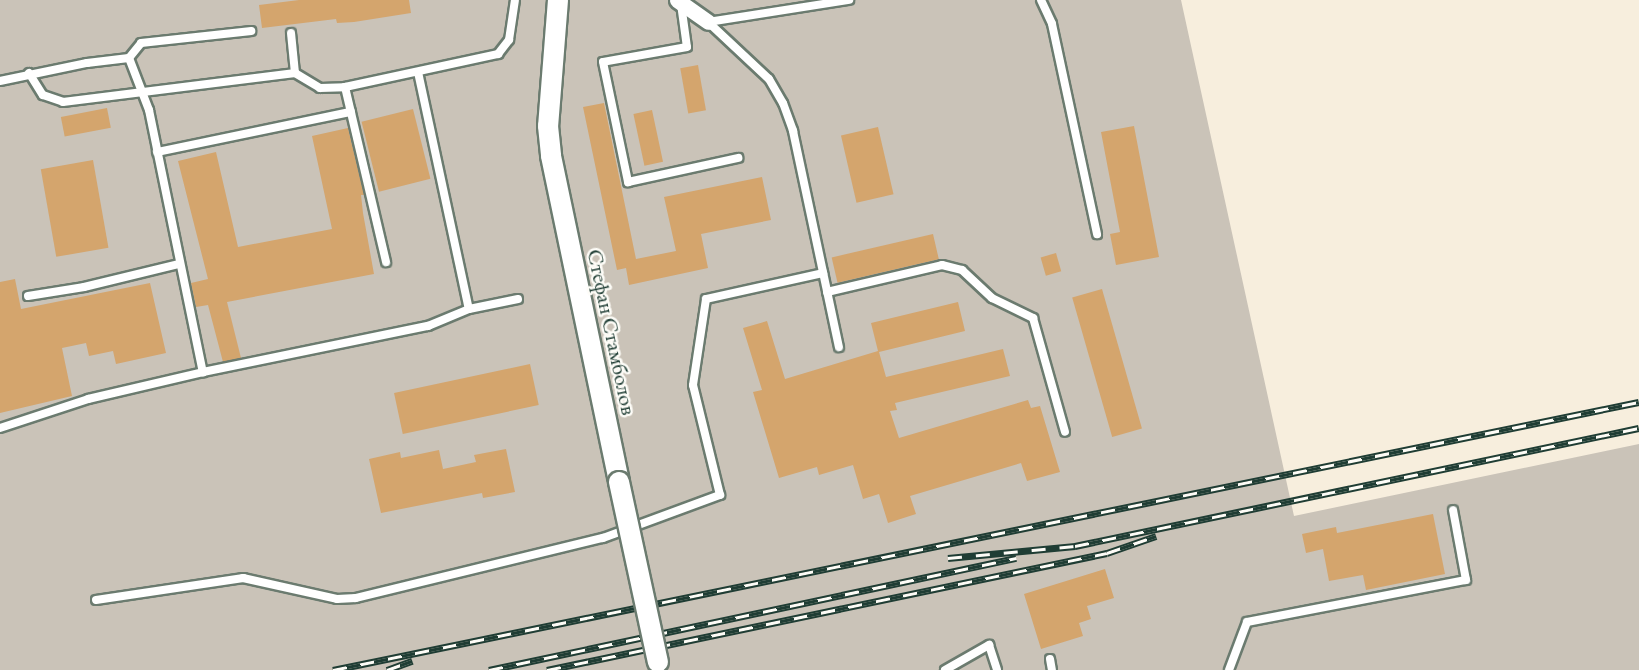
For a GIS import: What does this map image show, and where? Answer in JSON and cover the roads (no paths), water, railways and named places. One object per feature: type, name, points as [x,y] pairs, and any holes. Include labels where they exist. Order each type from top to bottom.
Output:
[{"type":"street","name":"Стефан Стамболов","points":[[558,0],[549,126],[551,156],[659,666]]},
{"type":"street","points":[[679,2],[708,22]]},
{"type":"lane","points":[[29,73],[43,95],[63,102],[295,73],[320,88],[345,87],[485,58],[506,48],[515,0]]},
{"type":"lane","points":[[708,22],[849,0]]},
{"type":"lane","points":[[1041,0],[1052,24],[1096,234]]},
{"type":"lane","points":[[679,2],[687,47],[603,62],[628,182],[738,158]]},
{"type":"lane","points":[[708,22],[769,79],[783,103],[793,131],[839,347]]},
{"type":"lane","points":[[0,81],[29,73],[129,58],[141,43],[251,31]]},
{"type":"lane","points":[[291,33],[295,73]]},
{"type":"lane","points":[[129,58],[144,92],[203,372]]},
{"type":"lane","points":[[418,72],[469,309]]},
{"type":"lane","points":[[345,87],[386,262]]},
{"type":"lane","points":[[157,152],[351,112]]},
{"type":"lane","points":[[28,297],[179,264]]},
{"type":"lane","points":[[827,292],[942,265],[962,270],[992,298],[1033,318],[1065,432]]},
{"type":"lane","points":[[96,600],[243,578],[337,599],[356,598],[583,544],[645,524],[720,495],[693,385],[706,299],[823,273]]},
{"type":"lane","points":[[0,428],[88,399],[203,372],[428,326],[469,309],[518,299]]},
{"type":"lane","points":[[1229,670],[1247,622],[1466,580],[1453,510]]},
{"type":"lane","points":[[945,670],[989,645],[997,670]]},
{"type":"lane","points":[[1050,659],[1052,670]]},
{"type":"railway","points":[[333,670],[1639,402]]},
{"type":"railway","points":[[948,558],[1075,546],[1639,428]]},
{"type":"railway","points":[[547,670],[1107,553],[1156,536]]},
{"type":"railway","points":[[489,670],[1016,558]]},
{"type":"railway","points":[[387,670],[412,661]]}]
